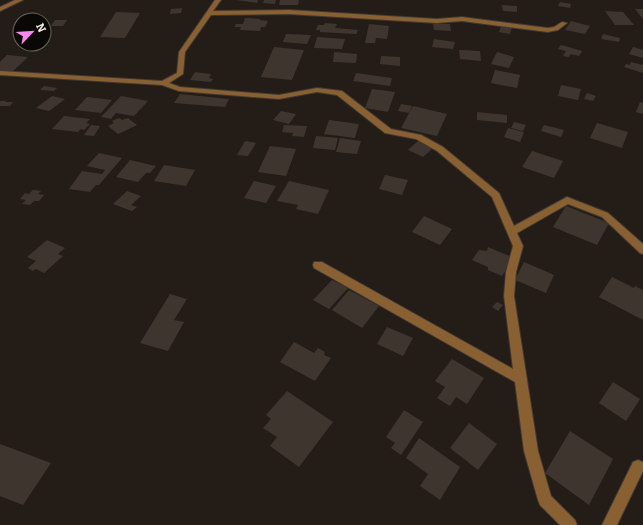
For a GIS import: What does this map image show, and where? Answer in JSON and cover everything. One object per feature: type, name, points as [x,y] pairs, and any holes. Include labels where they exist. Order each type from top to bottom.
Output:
[{"type":"street","points":[[0,9],[20,0]]},
{"type":"street","points":[[163,83],[180,74],[182,52],[218,0]]},
{"type":"street","points":[[208,13],[289,12],[436,21],[462,19],[548,30],[556,29],[564,23]]},
{"type":"street","points":[[0,73],[163,83],[179,89],[279,97],[317,90],[339,93],[388,131],[418,137],[440,149],[496,195],[513,231],[518,246],[512,272],[510,296],[531,451],[545,500],[570,525]]},
{"type":"street","points":[[513,231],[567,200],[605,215],[643,250]]},
{"type":"street","points":[[318,265],[521,379]]},
{"type":"street","points":[[609,525],[638,468]]},
{"type":"building","points":[[236,0],[258,0],[257,3]]},
{"type":"building","points":[[264,0],[276,0],[275,4],[263,3]]},
{"type":"building","points":[[280,0],[299,0],[298,5],[279,5]]},
{"type":"building","points":[[560,2],[571,4],[570,8],[558,6]]},
{"type":"building","points":[[502,5],[517,6],[517,12],[503,11]]},
{"type":"building","points":[[182,8],[181,13],[170,14],[171,9]]},
{"type":"building","points":[[635,9],[643,9],[643,19]]},
{"type":"building","points":[[605,11],[623,12],[634,25],[615,25]]},
{"type":"building","points":[[116,12],[140,13],[125,38],[100,37]]},
{"type":"building","points":[[245,18],[268,21],[265,27],[261,27],[260,31],[240,30],[241,27],[235,27],[236,24],[243,24]]},
{"type":"building","points":[[55,20],[67,20],[63,26],[52,26]]},
{"type":"building","points":[[571,21],[590,26],[585,34],[565,30]]},
{"type":"building","points":[[325,23],[337,24],[335,28],[358,30],[356,34],[320,32],[320,30],[316,30],[318,25],[324,25]]},
{"type":"building","points":[[369,24],[389,26],[387,39],[376,38],[375,43],[365,43]]},
{"type":"building","points":[[433,24],[450,24],[451,31],[434,30]]},
{"type":"building","points":[[501,26],[512,27],[510,34],[499,32]]},
{"type":"building","points":[[286,34],[311,35],[307,44],[283,42]]},
{"type":"building","points":[[603,34],[620,38],[619,42],[601,39]]},
{"type":"building","points":[[317,37],[345,39],[342,49],[314,48]]},
{"type":"building","points":[[434,39],[455,42],[453,49],[432,47]]},
{"type":"building","points":[[561,45],[582,51],[579,56],[571,54],[569,57],[563,56],[566,51],[558,49]]},
{"type":"building","points":[[274,47],[304,50],[292,80],[261,77]]},
{"type":"building","points":[[633,47],[643,50],[643,58],[629,54]]},
{"type":"building","points":[[459,50],[480,51],[481,61],[460,59]]},
{"type":"building","points":[[334,52],[357,54],[356,63],[333,62]]},
{"type":"building","points":[[497,52],[514,57],[509,68],[491,64]]},
{"type":"building","points":[[7,55],[28,57],[11,73],[0,71],[0,62]]},
{"type":"building","points":[[381,56],[400,57],[400,66],[380,64]]},
{"type":"building","points":[[631,62],[643,65],[643,73],[624,67],[626,64],[630,65]]},
{"type":"building","points":[[495,70],[520,75],[517,88],[491,83]]},
{"type":"building","points":[[195,72],[211,74],[209,78],[213,79],[211,82],[190,80]]},
{"type":"building","points":[[356,73],[392,78],[390,86],[353,81]]},
{"type":"building","points":[[561,85],[581,89],[578,100],[558,96]]},
{"type":"building","points":[[44,86],[57,88],[54,91],[40,90]]},
{"type":"building","points":[[372,89],[395,92],[388,112],[365,108]]},
{"type":"building","points":[[587,93],[596,96],[593,101],[584,99]]},
{"type":"building","points":[[180,94],[229,99],[225,107],[174,103]]},
{"type":"building","points":[[52,96],[65,99],[49,111],[36,108]]},
{"type":"building","points":[[121,96],[148,101],[134,116],[116,113],[111,119],[101,117]]},
{"type":"building","points":[[87,97],[112,100],[101,113],[75,110]]},
{"type":"building","points":[[0,101],[13,102],[10,106],[0,106]]},
{"type":"building","points":[[640,102],[643,103],[643,114],[636,112]]},
{"type":"building","points":[[401,104],[412,106],[409,113],[398,111]]},
{"type":"building","points":[[413,106],[447,114],[437,136],[401,128]]},
{"type":"building","points":[[281,111],[296,114],[289,124],[273,120]]},
{"type":"building","points":[[477,112],[507,115],[507,123],[477,120]]},
{"type":"building","points":[[64,116],[90,119],[86,123],[90,124],[84,130],[81,129],[78,132],[52,129]]},
{"type":"building","points":[[119,118],[122,120],[128,118],[137,125],[118,134],[108,126],[114,123],[112,121]]},
{"type":"building","points":[[329,120],[359,124],[355,138],[324,134]]},
{"type":"building","points":[[514,122],[526,125],[523,131],[511,128]]},
{"type":"building","points":[[597,123],[628,132],[622,148],[590,138]]},
{"type":"building","points":[[91,125],[100,126],[94,136],[84,135]]},
{"type":"building","points":[[284,125],[307,126],[304,137],[292,136],[293,133],[282,132]]},
{"type":"building","points":[[544,125],[564,130],[561,137],[541,131]]},
{"type":"building","points":[[508,128],[524,132],[520,142],[504,137]]},
{"type":"building","points":[[316,136],[338,138],[335,150],[313,148]]},
{"type":"building","points":[[340,138],[361,141],[357,154],[336,152]]},
{"type":"building","points":[[245,141],[256,143],[248,156],[237,155]]},
{"type":"building","points":[[418,141],[433,148],[423,157],[408,150]]},
{"type":"building","points":[[270,146],[296,149],[286,176],[258,172]]},
{"type":"building","points":[[532,151],[563,161],[554,178],[522,167]]},
{"type":"building","points":[[99,153],[122,158],[99,185],[96,185],[90,192],[69,189],[82,171],[102,174],[105,170],[87,166]]},
{"type":"building","points":[[130,160],[156,166],[150,173],[146,173],[138,182],[116,177]]},
{"type":"building","points":[[164,165],[195,170],[186,186],[154,181]]},
{"type":"building","points":[[385,175],[408,180],[402,195],[379,189]]},
{"type":"building","points":[[254,181],[276,186],[266,203],[244,198]]},
{"type":"building","points":[[289,181],[329,190],[318,214],[296,209],[298,205],[277,201]]},
{"type":"building","points":[[33,190],[41,191],[38,194],[44,195],[39,201],[34,201],[30,205],[22,204],[26,200],[20,199],[25,193],[29,194]]},
{"type":"building","points":[[127,191],[141,196],[131,205],[137,207],[132,211],[113,204]]},
{"type":"building","points":[[566,206],[609,223],[597,245],[553,227]]},
{"type":"building","points":[[424,216],[452,229],[440,245],[412,232]]},
{"type":"building","points":[[47,240],[65,248],[58,254],[63,256],[44,273],[36,269],[33,271],[28,268],[36,261],[27,257]]},
{"type":"building","points":[[488,247],[514,258],[502,276],[488,270],[488,267],[472,260],[479,250],[487,251]]},
{"type":"building","points":[[524,262],[554,275],[546,293],[515,280]]},
{"type":"building","points":[[612,277],[634,288],[635,286],[643,290],[643,320],[599,297]]},
{"type":"building","points":[[332,280],[348,288],[329,309],[313,300]]},
{"type":"building","points":[[349,290],[379,306],[362,328],[332,310]]},
{"type":"building","points":[[170,294],[187,299],[174,320],[184,322],[168,351],[140,343]]},
{"type":"building","points":[[497,302],[503,305],[498,311],[492,307]]},
{"type":"building","points":[[387,327],[413,338],[403,356],[377,344]]},
{"type":"building","points":[[294,342],[314,353],[318,348],[325,352],[324,355],[331,358],[315,381],[280,362]]},
{"type":"building","points":[[452,359],[484,378],[467,404],[456,397],[450,406],[437,398],[445,387],[435,381]]},
{"type":"building","points":[[613,382],[640,399],[626,421],[599,403]]},
{"type":"building","points":[[287,391],[333,422],[299,467],[270,446],[277,437],[263,428],[271,419],[266,415]]},
{"type":"building","points":[[404,410],[423,422],[401,455],[391,448],[395,443],[386,437]]},
{"type":"building","points":[[469,423],[497,444],[478,470],[450,448]]},
{"type":"building","points":[[570,431],[613,459],[589,505],[545,473]]},
{"type":"building","points":[[419,438],[460,467],[440,500],[420,486],[428,474],[406,458]]},
{"type":"building","points":[[0,444],[51,463],[23,505],[0,496]]}]
